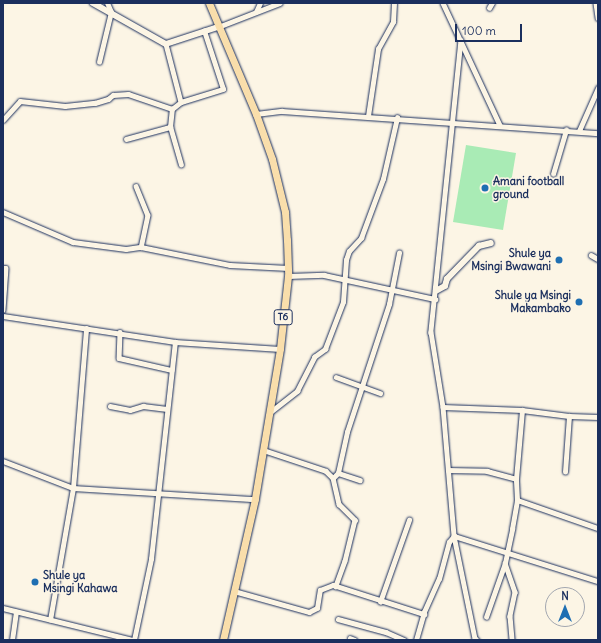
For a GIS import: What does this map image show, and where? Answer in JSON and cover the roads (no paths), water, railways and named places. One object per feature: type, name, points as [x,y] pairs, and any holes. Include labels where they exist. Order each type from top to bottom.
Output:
[{"type":"highway","name":"T6","points":[[209,3],[218,28],[256,114],[272,159],[285,212],[288,268],[280,349],[255,500],[223,640]]},
{"type":"street","points":[[93,3],[166,44],[181,102]]},
{"type":"street","points":[[99,62],[111,12],[107,3]]},
{"type":"street","points":[[256,12],[260,3]]},
{"type":"street","points":[[166,44],[204,31],[218,28],[280,3]]},
{"type":"street","points":[[368,116],[378,49],[393,22],[394,3]]},
{"type":"street","points":[[443,3],[500,125]]},
{"type":"street","points":[[596,3],[598,18]]},
{"type":"street","points":[[181,165],[170,127],[172,109],[181,102],[223,89],[204,31]]},
{"type":"street","points":[[461,40],[454,122],[431,332],[443,407],[454,536],[475,638],[478,640]]},
{"type":"street","points":[[579,131],[598,88]]},
{"type":"street","points":[[3,120],[20,101],[65,106],[94,103],[108,99],[113,95],[128,94],[172,109]]},
{"type":"street","points":[[256,114],[282,111],[598,133]]},
{"type":"street","points":[[269,413],[297,391],[314,358],[325,349],[343,302],[349,251],[361,238],[383,179],[397,118]]},
{"type":"street","points":[[126,139],[170,127]]},
{"type":"street","points":[[554,174],[566,130]]},
{"type":"street","points":[[136,186],[148,215],[141,247]]},
{"type":"street","points":[[3,212],[73,242],[126,249],[141,247],[230,265],[288,268]]},
{"type":"street","points":[[436,291],[445,286],[446,279],[479,246],[491,244]]},
{"type":"street","points":[[333,478],[338,474],[347,432],[389,304],[399,253]]},
{"type":"street","points":[[591,255],[598,259]]},
{"type":"street","points":[[3,268],[6,268],[3,310]]},
{"type":"street","points":[[288,276],[324,275],[345,278],[435,299]]},
{"type":"street","points":[[3,316],[86,329],[120,332],[175,342],[280,349]]},
{"type":"street","points":[[50,620],[73,488],[86,329]]},
{"type":"street","points":[[120,332],[119,358],[172,370]]},
{"type":"street","points":[[3,608],[133,640],[151,559],[156,492],[175,342]]},
{"type":"street","points":[[336,377],[380,393]]},
{"type":"street","points":[[110,406],[130,410],[143,406],[167,409]]},
{"type":"street","points":[[443,407],[522,410],[569,416],[598,417]]},
{"type":"street","points":[[486,617],[505,563],[517,500],[516,478],[522,410]]},
{"type":"street","points":[[565,472],[569,416]]},
{"type":"street","points":[[263,450],[326,471],[333,478],[339,504],[355,520],[345,561],[336,586]]},
{"type":"street","points":[[3,461],[73,488],[156,492],[255,500]]},
{"type":"street","points":[[448,470],[487,471],[516,478]]},
{"type":"street","points":[[338,474],[360,480]]},
{"type":"street","points":[[517,500],[598,528]]},
{"type":"street","points":[[380,602],[409,520]]},
{"type":"street","points":[[454,536],[598,581]]},
{"type":"street","points":[[416,640],[424,614],[440,579],[449,542],[454,536]]},
{"type":"street","points":[[505,563],[515,592],[510,616],[512,640]]},
{"type":"street","points":[[234,591],[309,612],[317,608],[320,590],[336,586],[380,602],[424,614]]},
{"type":"street","points":[[12,640],[16,612]]},
{"type":"street","points":[[338,619],[386,632],[404,640]]},
{"type":"street","points":[[350,638],[355,640]]},
{"type":"place","name":"Amani football ground","points":[[485,188]]},
{"type":"place","name":"Shule ya Msingi Bwawani","points":[[559,260]]},
{"type":"place","name":"Shule ya Msingi Makambako","points":[[579,302]]},
{"type":"place","name":"Shule ya Msingi Kahawa","points":[[35,582]]}]
